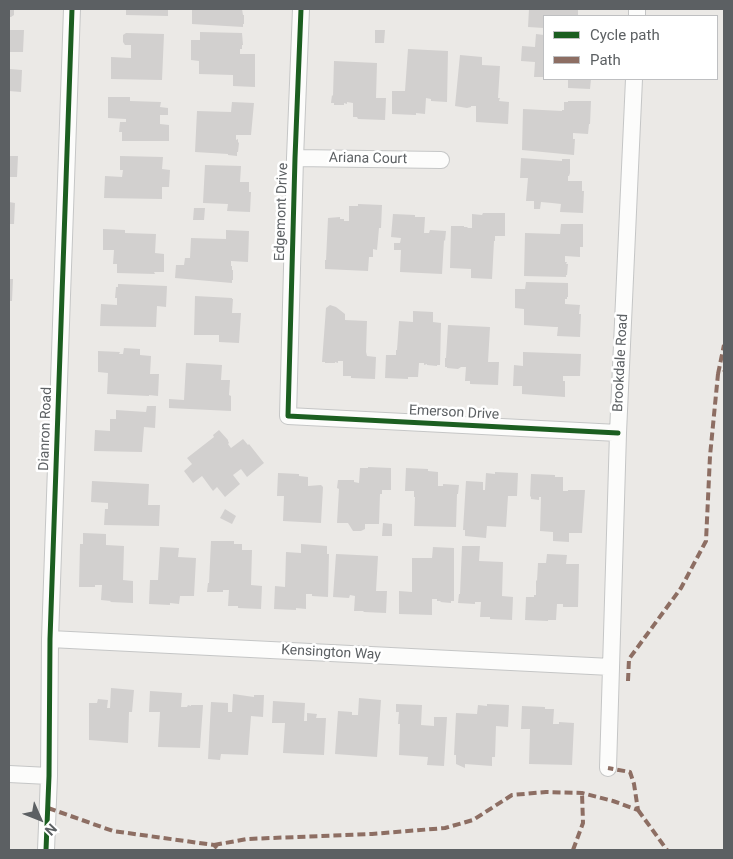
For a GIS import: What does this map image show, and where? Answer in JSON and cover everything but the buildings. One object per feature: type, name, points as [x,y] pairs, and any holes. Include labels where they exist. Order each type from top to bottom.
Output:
[{"type":"street","name":"Dianron Road","points":[[46,850],[49,776],[50,639],[72,9]]},
{"type":"street","name":"Edgemont Drive","points":[[288,416],[301,9]]},
{"type":"street","name":"Brookdale Road","points":[[608,768],[618,432],[634,80]]},
{"type":"street","name":"Ariana Court","points":[[295,158],[441,160]]},
{"type":"street","name":"Emerson Drive","points":[[288,416],[618,432]]},
{"type":"street","name":"Kensington Way","points":[[50,639],[611,667]]},
{"type":"street","points":[[9,774],[49,776]]},
{"type":"marked path","points":[[718,374],[724,345]]},
{"type":"marked path","points":[[628,681],[629,659],[681,588],[706,541],[710,456],[718,374],[724,372]]},
{"type":"marked path","points":[[214,845],[247,839],[372,834],[445,828],[473,820],[512,795],[546,792],[582,793],[638,810],[630,772],[608,768]]},
{"type":"marked path","points":[[573,850],[583,823],[582,793]]},
{"type":"marked path","points":[[48,808],[113,831],[214,845],[217,848]]},
{"type":"marked path","points":[[638,810],[667,850]]},
{"type":"cycle path","points":[[46,850],[49,776],[50,639],[72,9]]},
{"type":"cycle path","points":[[301,9],[288,416],[618,433]]}]
